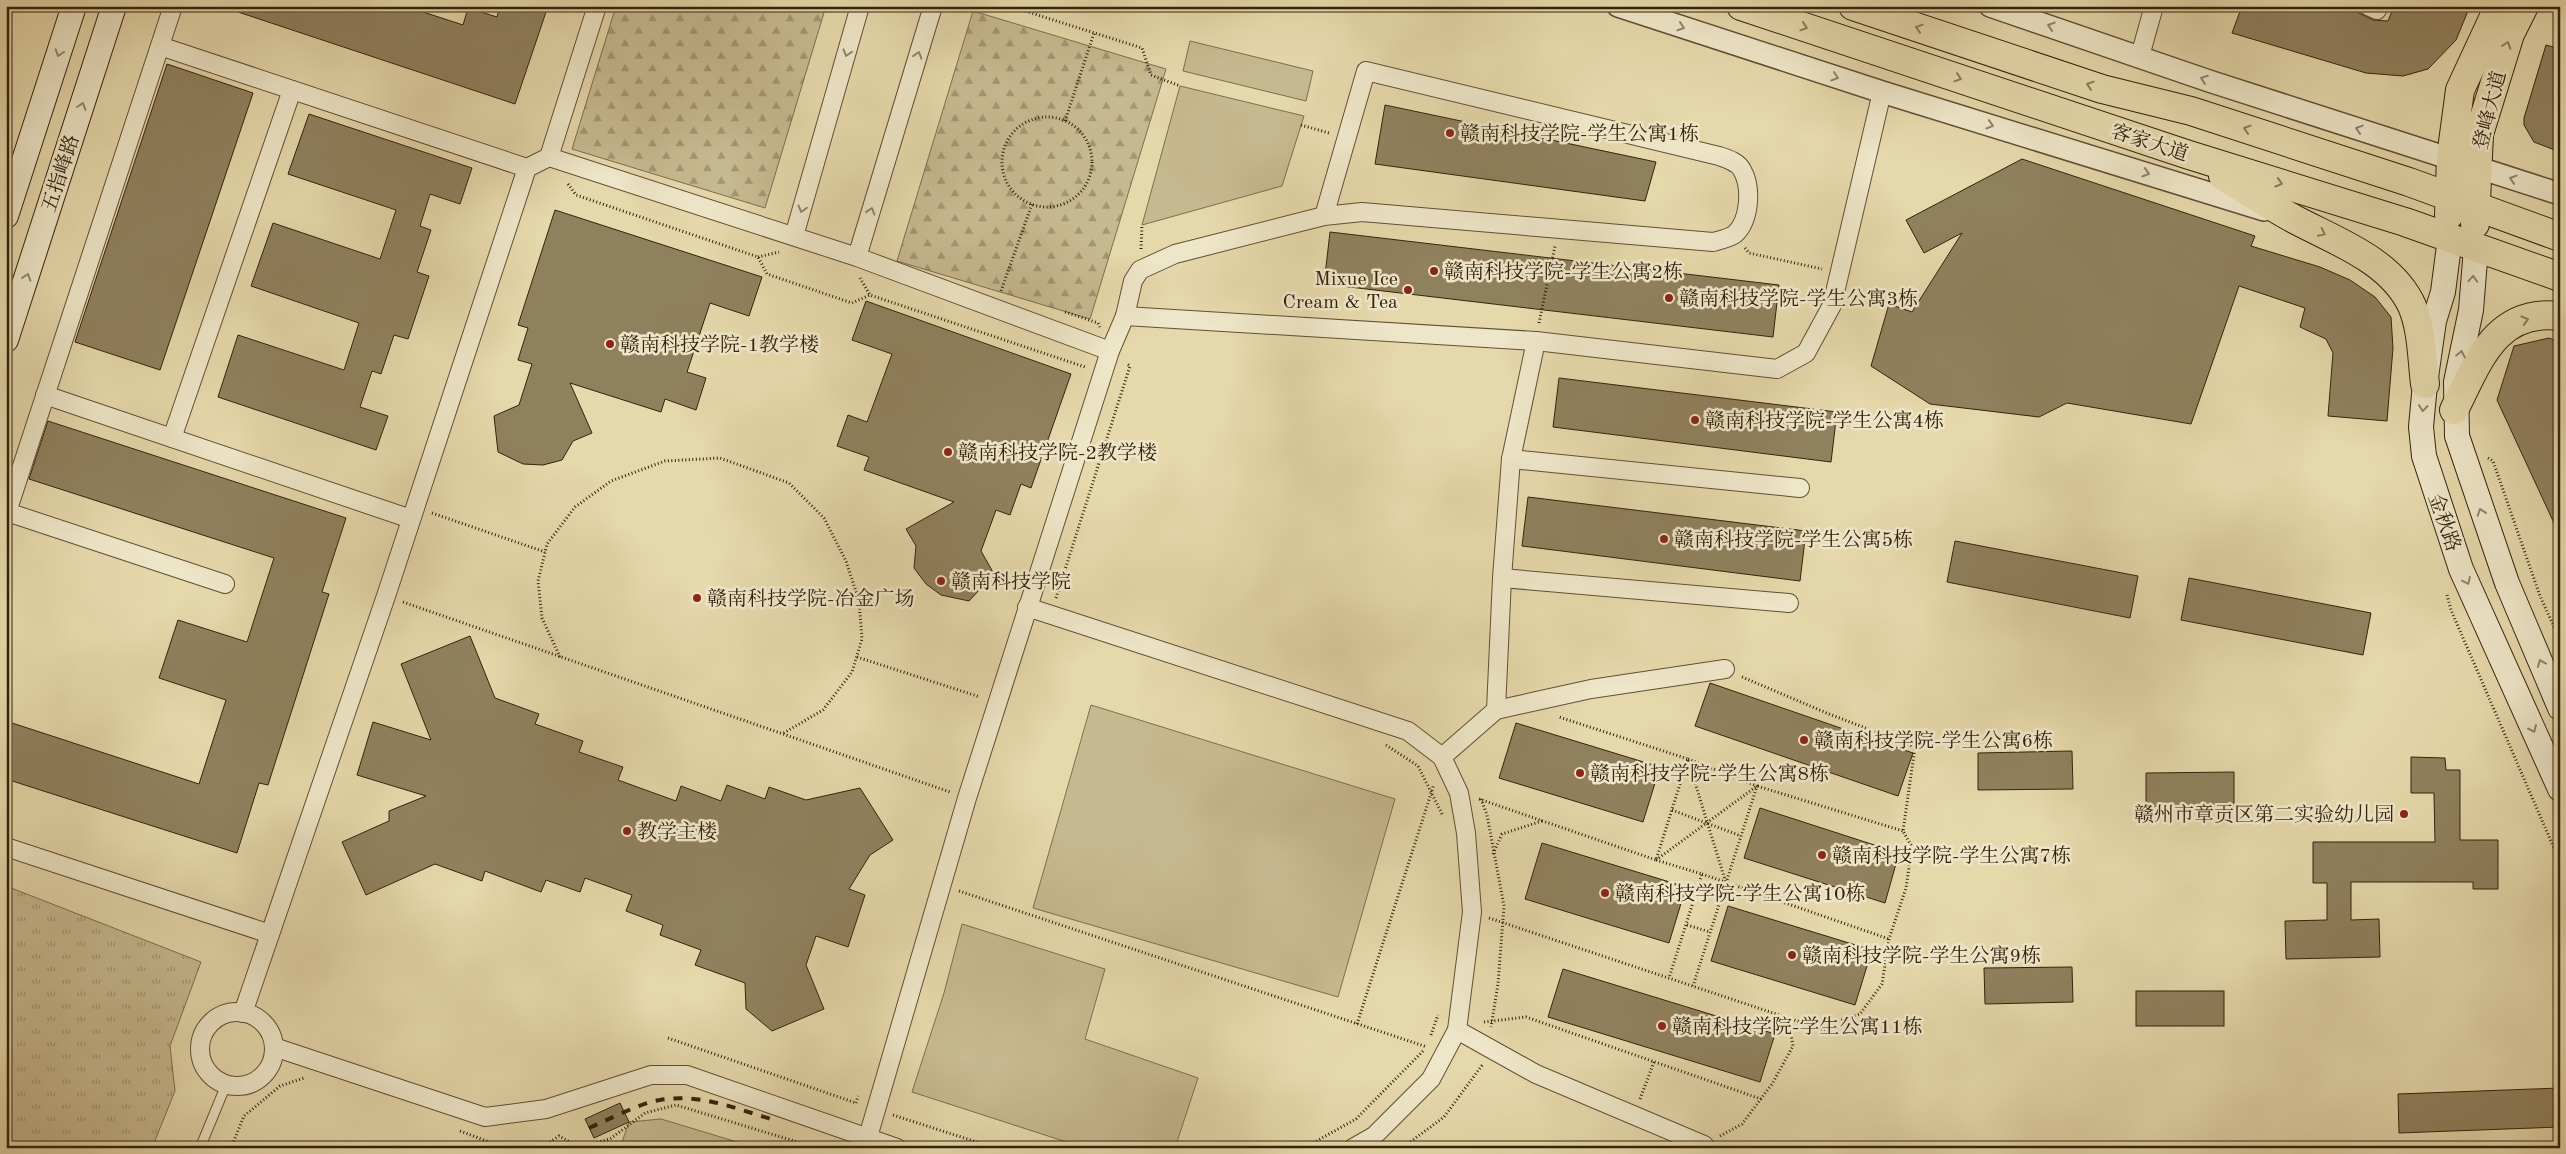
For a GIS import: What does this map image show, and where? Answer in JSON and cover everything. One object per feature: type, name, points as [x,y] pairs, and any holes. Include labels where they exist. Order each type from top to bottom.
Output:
[{"type":"main road","name":"五指峰路","points":[[6,216],[74,6]]},
{"type":"main road","name":"五指峰路","points":[[6,340],[114,6]]},
{"type":"main road","name":"客家大道","points":[[1741,6],[2190,155],[2405,222],[2560,277]]},
{"type":"main road","name":"客家大道","points":[[1853,6],[2102,89],[2191,111],[2560,237]]},
{"type":"main road","name":"登峰大道","points":[[2450,238],[2451,157],[2460,90],[2499,6]]},
{"type":"main road","name":"登峰大道","points":[[2476,248],[2475,207],[2479,134],[2510,34],[2524,6]]},
{"type":"main road","points":[[2190,155],[2293,219],[2355,251],[2378,266],[2400,287],[2412,306],[2418,326],[2425,384]]},
{"type":"main road","name":"金秋路","points":[[2450,238],[2443,292],[2434,321],[2425,384],[2422,436],[2424,456],[2461,569],[2560,789]]},
{"type":"main road","name":"金秋路","points":[[2476,248],[2471,310],[2456,382],[2454,410],[2457,436],[2507,583],[2560,708]]},
{"type":"main road","points":[[2454,410],[2487,346],[2499,333],[2513,324],[2546,314],[2560,316]]},
{"type":"street","points":[[173,6],[7,512],[225,584]]},
{"type":"street","points":[[549,157],[597,6]]},
{"type":"street","points":[[794,236],[860,6]]},
{"type":"street","points":[[856,257],[933,6]]},
{"type":"street","points":[[1618,6],[1882,92],[2293,219]]},
{"type":"street","points":[[1990,6],[2219,84],[2451,157],[2560,194]]},
{"type":"street","points":[[2140,56],[2154,6]]},
{"type":"street","points":[[2368,6],[2377,10],[2379,6]]},
{"type":"street","points":[[160,46],[527,168],[549,157],[856,257],[1110,351]]},
{"type":"street","points":[[868,1137],[884,1112],[967,798],[1110,351],[1125,316],[1133,281],[1140,270],[1175,254],[1324,216],[1362,212],[1713,242],[1734,235],[1746,219],[1749,199],[1743,170],[1733,161],[1719,156],[1366,72],[1324,216]]},
{"type":"street","points":[[172,438],[292,90]]},
{"type":"street","points":[[1125,316],[1536,341],[1777,369],[1806,352],[1817,337],[1832,305],[1882,92]]},
{"type":"street","points":[[243,1013],[386,596],[527,168]]},
{"type":"street","points":[[1496,710],[1502,578],[1511,459],[1536,341]]},
{"type":"street","points":[[45,395],[172,438],[413,513]]},
{"type":"street","points":[[1511,459],[1800,488]]},
{"type":"street","points":[[1502,578],[1789,603]]},
{"type":"street","points":[[1027,607],[1408,731],[1442,756],[1459,793],[1466,833],[1472,912],[1458,1024],[1445,1053],[1430,1079],[1374,1136],[1353,1148]]},
{"type":"street","points":[[1442,756],[1496,710],[1591,689],[1725,669]]},
{"type":"street","points":[[6,847],[270,934]]},
{"type":"street","points":[[243,1013],[262,1022],[268,1029],[274,1048],[270,1067],[263,1075],[246,1085],[226,1085],[216,1080],[202,1063],[201,1041],[212,1022],[221,1016],[243,1013]]},
{"type":"street","points":[[1458,1024],[1536,1074],[1705,1146]]},
{"type":"street","points":[[274,1048],[485,1117],[546,1109],[651,1075],[687,1075],[724,1086],[897,1148]]},
{"type":"lane","points":[[200,1148],[226,1085]]},
{"type":"path","points":[[1008,6],[1142,48],[1151,74],[1180,86]]},
{"type":"path","points":[[1065,121],[1094,33]]},
{"type":"path","points":[[1040,118],[1065,121],[1084,137],[1090,149],[1092,164],[1089,178],[1081,191],[1069,201],[1055,206],[1032,204],[1013,192],[1005,179],[1002,164],[1008,138],[1017,128],[1027,122],[1040,118]]},
{"type":"path","points":[[1301,125],[1347,138]]},
{"type":"path","points":[[549,157],[576,195],[758,257],[767,274],[852,303],[870,295],[1087,368],[1110,351],[1130,366],[1054,601]]},
{"type":"path","points":[[995,308],[1032,204]]},
{"type":"path","points":[[1536,341],[1558,229]]},
{"type":"path","points":[[1749,253],[1840,273]]},
{"type":"path","points":[[2486,456],[2493,461],[2540,596],[2560,640]]},
{"type":"path","points":[[560,657],[542,618],[538,581],[546,544],[574,507],[612,481],[665,461],[720,458],[790,483],[824,518],[846,561],[859,601],[862,638],[852,672],[823,710],[782,734]]},
{"type":"path","points":[[413,513],[545,552]]},
{"type":"path","points":[[386,596],[967,798]]},
{"type":"path","points":[[857,657],[997,703]]},
{"type":"path","points":[[1725,669],[1829,714],[1915,748],[1903,831],[1912,847],[1906,888],[1890,940],[1882,984],[1860,1014],[1818,1028]]},
{"type":"path","points":[[1522,704],[1688,759],[1757,786],[1903,831]]},
{"type":"path","points":[[1383,743],[1418,766],[1446,824]]},
{"type":"path","points":[[1357,1024],[1442,756]]},
{"type":"path","points":[[1656,860],[1688,759]]},
{"type":"path","points":[[1688,759],[1726,884]]},
{"type":"path","points":[[1656,860],[1757,786]]},
{"type":"path","points":[[1693,986],[1757,786]]},
{"type":"path","points":[[1459,793],[1702,874],[1890,940]]},
{"type":"path","points":[[1672,810],[1741,836]]},
{"type":"path","points":[[1492,854],[1502,834],[1542,821]]},
{"type":"path","points":[[1670,978],[1702,874]]},
{"type":"path","points":[[959,881],[956,890],[1445,1053]]},
{"type":"path","points":[[1472,912],[1830,1032]]},
{"type":"path","points":[[1686,924],[1710,932]]},
{"type":"path","points":[[1304,1148],[1356,1118],[1427,1047],[1439,1012]]},
{"type":"path","points":[[1458,1024],[1486,1023],[1526,1017],[1761,1099]]},
{"type":"path","points":[[1705,1146],[1742,1124],[1772,1084],[1793,1046],[1788,1018]]},
{"type":"path","points":[[668,1038],[995,1148]]},
{"type":"path","points":[[1634,1117],[1654,1062]]},
{"type":"path","points":[[231,1148],[244,1116],[280,1086],[313,1075]]},
{"type":"path","points":[[540,1148],[559,1136],[579,1147],[610,1139],[644,1113],[676,1105],[817,1148]]},
{"type":"path","points":[[884,1112],[895,1105]]},
{"type":"path","points":[[458,1130],[505,1148]]},
{"type":"green space","points":[[616,6],[826,6],[765,208],[572,149]]},
{"type":"green space","points":[[973,11],[1166,69],[1090,319],[897,261]]},
{"type":"green space","points":[[1190,41],[1313,71],[1306,101],[1183,71]]},
{"type":"green space","points":[[1180,86],[1304,116],[1282,186],[1142,225]]},
{"type":"green space","points":[[1091,705],[1395,799],[1338,997],[1033,908]]},
{"type":"green space","points":[[6,886],[201,962],[170,1046],[175,1091],[152,1148],[6,1148]]},
{"type":"green space","points":[[962,924],[1105,969],[1085,1039],[1198,1078],[1175,1148],[1085,1148],[912,1092],[944,993]]},
{"type":"green space","points":[[661,1119],[757,1148],[620,1148],[629,1122]]},
{"type":"building","points":[[229,6],[405,6],[463,25],[468,8],[497,17],[500,6],[548,6],[515,104],[229,9]]},
{"type":"building","points":[[2242,6],[2345,6],[2373,20],[2388,21],[2394,6],[2470,6],[2456,40],[2428,69],[2403,76],[2366,73],[2232,33]]},
{"type":"building","points":[[2546,45],[2560,49],[2560,152],[2534,142],[2524,125],[2524,118]]},
{"type":"building","points":[[167,64],[253,93],[160,370],[75,342]]},
{"type":"building","name":"赣南科技学院-学生公寓1栋","points":[[1385,105],[1656,162],[1645,201],[1375,164]]},
{"type":"building","points":[[309,114],[472,168],[460,204],[430,194],[420,226],[431,230],[417,272],[429,276],[408,339],[394,335],[381,374],[372,371],[360,407],[388,416],[376,450],[218,397],[238,335],[344,370],[359,323],[251,286],[273,223],[380,259],[396,210],[288,174]]},
{"type":"building","points":[[2022,159],[2255,236],[2251,246],[2320,267],[2350,280],[2375,297],[2391,317],[2393,348],[2387,421],[2328,416],[2333,353],[2326,339],[2300,327],[2305,308],[2239,286],[2191,424],[2067,403],[2039,417],[1930,404],[1871,366],[1889,304],[1912,312],[1962,233],[1924,253],[1906,220]]},
{"type":"building","name":"赣南科技学院-1教学楼","points":[[555,210],[762,277],[749,316],[710,303],[687,372],[706,378],[696,410],[665,399],[661,412],[570,383],[592,433],[573,441],[562,460],[543,465],[523,464],[498,452],[494,416],[519,405],[532,364],[518,360],[528,328],[518,325]]},
{"type":"building","points":[[1330,232],[1779,285],[1773,337],[1324,284]]},
{"type":"building","name":"赣南科技学院-2教学楼","points":[[866,301],[1071,374],[1031,488],[1021,484],[1010,515],[996,510],[981,551],[994,574],[969,601],[941,595],[926,584],[914,568],[916,546],[906,529],[954,502],[864,470],[869,457],[837,446],[848,415],[867,422],[892,354],[852,340]]},
{"type":"building","points":[[2549,338],[2560,342],[2560,536],[2497,400],[2514,346]]},
{"type":"building","name":"赣南科技学院-学生公寓4栋","points":[[1559,378],[1837,412],[1831,462],[1553,427]]},
{"type":"building","points":[[48,421],[346,518],[322,592],[329,594],[268,785],[259,783],[237,853],[6,779],[6,721],[199,784],[226,700],[159,678],[178,620],[247,642],[274,558],[29,479]]},
{"type":"building","name":"赣南科技学院-学生公寓5栋","points":[[1528,497],[1806,531],[1800,581],[1522,546]]},
{"type":"building","points":[[1955,541],[2138,576],[2130,618],[1947,582]]},
{"type":"building","points":[[2189,578],[2371,613],[2363,655],[2181,620]]},
{"type":"building","name":"教学主楼","points":[[470,636],[495,698],[539,714],[535,724],[583,741],[579,752],[623,767],[618,780],[676,801],[681,786],[721,801],[727,785],[765,799],[769,787],[806,800],[860,788],[893,840],[870,855],[849,889],[865,895],[848,947],[816,936],[806,965],[824,1009],[772,1031],[746,1009],[745,983],[695,965],[701,950],[660,935],[663,925],[626,911],[632,895],[585,878],[580,892],[546,880],[541,892],[485,871],[482,881],[435,864],[366,895],[342,842],[389,821],[389,811],[426,796],[357,775],[373,722],[431,740],[401,664]]},
{"type":"building","name":"赣南科技学院-学生公寓6栋","points":[[1710,683],[1913,753],[1898,796],[1695,726]]},
{"type":"building","name":"赣南科技学院-学生公寓8栋","points":[[1516,723],[1660,767],[1643,822],[1499,778]]},
{"type":"building","points":[[2072,751],[2073,789],[1978,790],[1978,753]]},
{"type":"building","points":[[2411,757],[2445,758],[2446,770],[2460,770],[2460,840],[2498,840],[2498,889],[2473,889],[2473,882],[2351,882],[2351,920],[2379,919],[2380,957],[2286,959],[2285,921],[2327,920],[2327,883],[2313,883],[2313,842],[2435,842],[2434,793],[2411,793]]},
{"type":"building","points":[[2234,772],[2234,807],[2146,807],[2146,773]]},
{"type":"building","name":"赣南科技学院-学生公寓7栋","points":[[1760,808],[1899,853],[1885,903],[1744,858]]},
{"type":"building","name":"赣南科技学院-学生公寓10栋","points":[[1542,843],[1686,887],[1669,943],[1525,899]]},
{"type":"building","name":"赣南科技学院-学生公寓9栋","points":[[1728,906],[1872,950],[1855,1005],[1711,961]]},
{"type":"building","points":[[2072,967],[2073,1002],[1985,1004],[1984,968]]},
{"type":"building","name":"赣南科技学院-学生公寓11栋","points":[[1563,969],[1775,1034],[1760,1082],[1548,1017]]},
{"type":"building","points":[[2136,991],[2224,991],[2224,1026],[2136,1026]]},
{"type":"building","points":[[2560,1088],[2560,1127],[2399,1133],[2398,1094]]},
{"type":"building","points":[[620,1103],[629,1122],[594,1138],[585,1119]]},
{"type":"railway","points":[[589,1128],[643,1105],[674,1098],[703,1100],[771,1119]]},
{"type":"place","name":"赣南科技学院-学生公寓1栋","points":[[1450,133]]},
{"type":"place","name":"赣南科技学院-学生公寓2栋","points":[[1434,271]]},
{"type":"place","name":"Mixue Ice Cream & Tea","points":[[1408,290]]},
{"type":"place","name":"赣南科技学院-学生公寓3栋","points":[[1669,298]]},
{"type":"place","name":"赣南科技学院-1教学楼","points":[[610,344]]},
{"type":"place","name":"赣南科技学院-学生公寓4栋","points":[[1695,420]]},
{"type":"place","name":"赣南科技学院-2教学楼","points":[[948,452]]},
{"type":"place","name":"赣南科技学院-学生公寓5栋","points":[[1664,539]]},
{"type":"place","name":"赣南科技学院","points":[[941,581]]},
{"type":"place","name":"赣南科技学院-冶金广场","points":[[697,598]]},
{"type":"place","name":"赣南科技学院-学生公寓6栋","points":[[1804,740]]},
{"type":"place","name":"赣南科技学院-学生公寓8栋","points":[[1580,773]]},
{"type":"place","name":"赣州市章贡区第二实验幼儿园","points":[[2404,814]]},
{"type":"place","name":"教学主楼","points":[[627,831]]},
{"type":"place","name":"赣南科技学院-学生公寓7栋","points":[[1822,855]]},
{"type":"place","name":"赣南科技学院-学生公寓10栋","points":[[1605,893]]},
{"type":"place","name":"赣南科技学院-学生公寓9栋","points":[[1792,955]]},
{"type":"place","name":"赣南科技学院-学生公寓11栋","points":[[1662,1026]]}]
